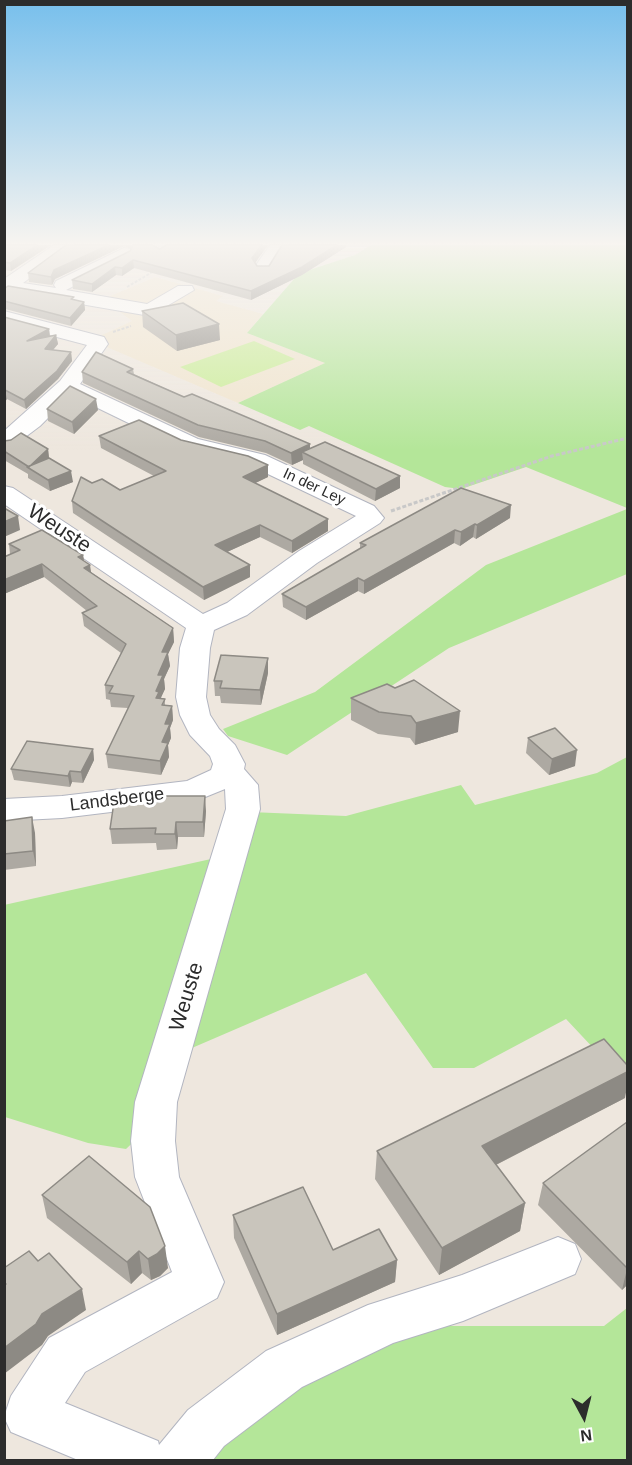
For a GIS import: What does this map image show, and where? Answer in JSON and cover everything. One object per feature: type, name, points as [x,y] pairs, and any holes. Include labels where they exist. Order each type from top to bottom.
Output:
[{"type":"street","points":[[4,317],[97,341],[98,344],[68,386],[32,421],[4,442]]},
{"type":"street","name":"In der Ley","points":[[68,386],[190,444],[257,460],[365,511],[371,518],[308,557],[237,609],[201,625]]},
{"type":"street","name":"Weuste","points":[[4,493],[201,625]]},
{"type":"street","points":[[25,540],[56,526]]},
{"type":"street","points":[[201,625],[195,648],[191,697],[195,715],[230,764],[225,776]]},
{"type":"street","name":"Weuste","points":[[140,1461],[29,1414],[67,1355],[200,1282],[157,1177],[153,1141],[156,1102],[243,808],[241,785],[232,776],[225,776]]},
{"type":"street","name":"Landsberge","points":[[4,810],[62,807],[193,791],[225,776]]},
{"type":"street","points":[[179,1461],[206,1428],[284,1369],[385,1322],[463,1298],[558,1259]]},
{"type":"path","points":[[371,518],[533,462],[627,438]]},
{"type":"path","points":[[622,440],[627,443]]},
{"type":"shaded area","points":[[122,313],[261,313],[263,314],[247,333],[325,363],[238,403],[102,345],[98,337],[132,321]]},
{"type":"green space","points":[[264,313],[627,313],[627,508],[526,467],[461,489],[445,487],[309,426],[300,430],[238,403],[325,363],[247,333]]},
{"type":"green space","points":[[254,341],[295,359],[221,387],[180,367]]},
{"type":"green space","points":[[627,509],[627,574],[449,648],[287,755],[228,736],[223,729],[315,692],[486,565]]},
{"type":"green space","points":[[627,757],[627,1084],[566,1019],[474,1068],[433,1068],[366,973],[178,1054],[250,812],[346,816],[461,785],[475,805],[597,773]]},
{"type":"green space","points":[[220,857],[143,1133],[126,1149],[88,1143],[5,1117],[4,905]]},
{"type":"green space","points":[[627,1308],[627,1460],[190,1460],[274,1384],[401,1326],[604,1326]]},
{"type":"building","points":[[52,313],[74,313],[70,318]]},
{"type":"building","points":[[145,313],[201,313],[219,324],[176,335]]},
{"type":"building","points":[[4,317],[49,329],[27,341],[56,335],[45,349],[71,352],[57,371],[24,400],[5,390],[4,392]]},
{"type":"building","points":[[96,352],[133,369],[127,372],[184,397],[192,394],[310,444],[291,453],[265,441],[198,425],[82,372]]},
{"type":"building","points":[[70,386],[96,399],[72,422],[47,409]]},
{"type":"building","points":[[139,420],[181,440],[248,456],[268,465],[243,477],[328,519],[292,541],[260,525],[215,545],[250,565],[203,587],[72,501],[81,477],[92,483],[102,479],[120,490],[166,471],[99,436]]},
{"type":"building","points":[[21,433],[48,449],[29,467],[4,451],[4,441],[11,440]]},
{"type":"building","points":[[325,442],[400,476],[376,489],[302,452]]},
{"type":"building","points":[[49,458],[71,471],[48,480],[27,467]]},
{"type":"building","points":[[461,488],[511,505],[477,525],[461,532],[455,530],[364,581],[358,578],[306,607],[282,594],[366,545],[360,543]]},
{"type":"building","points":[[4,508],[18,516],[4,522]]},
{"type":"building","points":[[42,530],[83,555],[78,557],[90,565],[84,568],[173,628],[162,652],[168,652],[158,675],[163,675],[156,691],[159,692],[156,698],[165,699],[162,705],[172,706],[165,724],[170,724],[162,742],[168,743],[160,761],[106,754],[134,696],[109,693],[113,686],[105,685],[126,644],[82,613],[97,606],[42,564],[4,580],[4,557],[20,550],[9,544]]},
{"type":"building","points":[[221,655],[268,658],[260,690],[220,688],[222,681],[214,681]]},
{"type":"building","points":[[414,680],[460,711],[416,723],[411,716],[379,712],[351,698],[387,684],[395,688]]},
{"type":"building","points":[[555,728],[577,750],[552,759],[528,738]]},
{"type":"building","points":[[27,741],[93,749],[81,772],[70,771],[68,776],[11,769]]},
{"type":"building","points":[[159,796],[205,796],[203,822],[176,822],[175,834],[155,834],[156,828],[110,829],[114,802],[159,802]]},
{"type":"building","points":[[32,817],[33,851],[4,854],[4,821]]},
{"type":"building","points":[[604,1039],[627,1065],[627,1072],[482,1146],[525,1203],[442,1248],[377,1151]]},
{"type":"building","points":[[627,1122],[627,1268],[543,1183]]},
{"type":"building","points":[[89,1156],[150,1207],[165,1246],[157,1254],[148,1259],[139,1251],[127,1262],[42,1195]]},
{"type":"building","points":[[303,1187],[333,1250],[379,1229],[397,1260],[277,1314],[233,1215]]},
{"type":"building","points":[[29,1251],[38,1261],[49,1253],[82,1289],[42,1314],[36,1324],[4,1348],[4,1286],[6,1284],[4,1268]]}]
